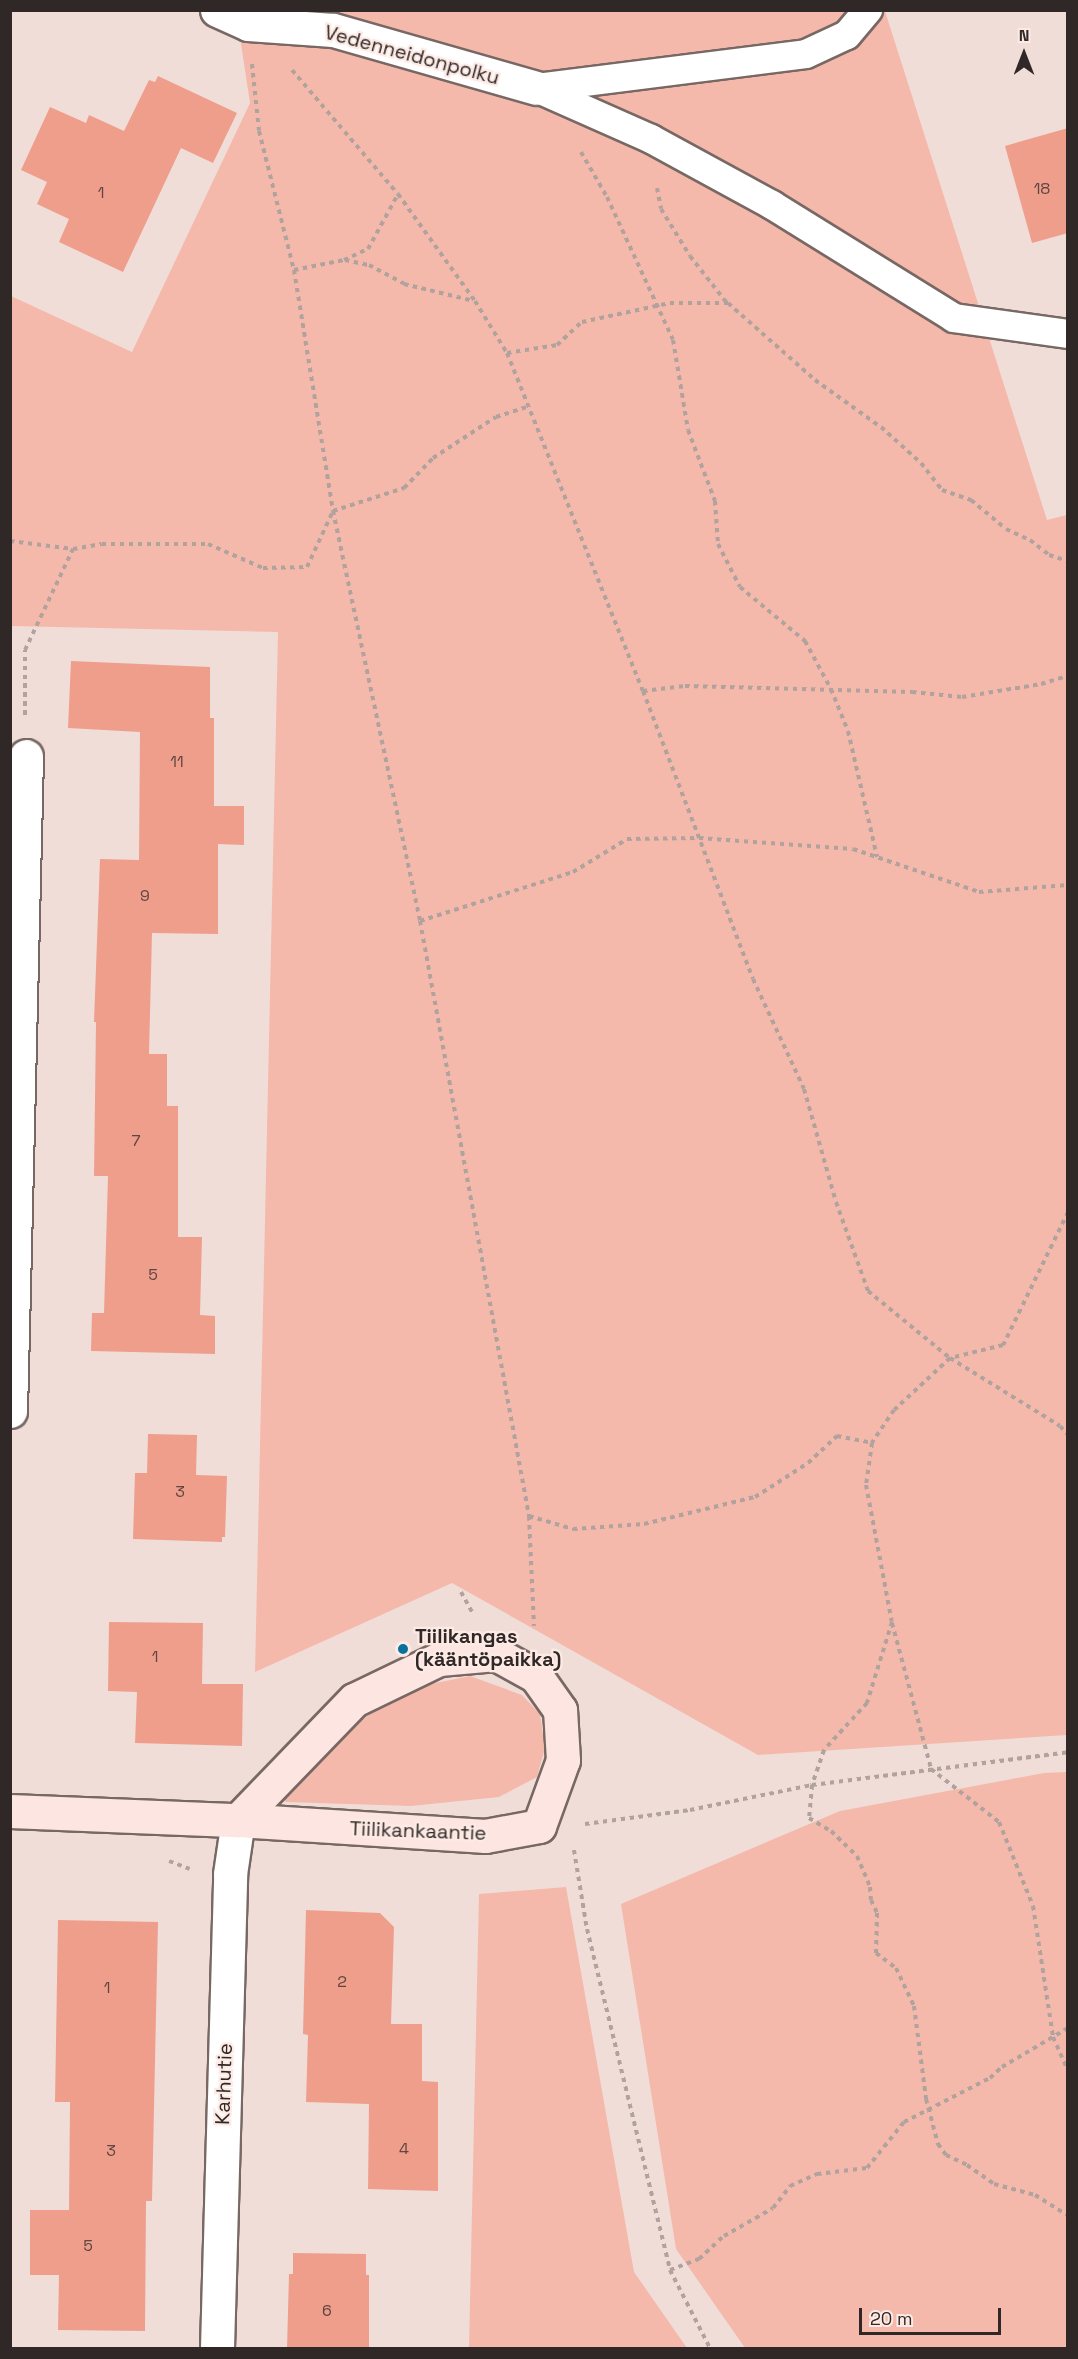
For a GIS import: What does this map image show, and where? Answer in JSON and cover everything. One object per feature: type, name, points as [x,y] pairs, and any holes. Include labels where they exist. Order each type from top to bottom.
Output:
[{"type":"street","name":"Vedenneidonpolku","points":[[217,10],[248,24],[333,30],[545,92]]},
{"type":"street","points":[[10,1411],[26,756]]},
{"type":"street","points":[[238,1820],[354,1700],[439,1659],[496,1654],[536,1676],[560,1710],[563,1760],[554,1826]]},
{"type":"street","name":"Tiilikankaantie","points":[[10,1811],[238,1820],[485,1836],[554,1826]]},
{"type":"street","name":"Karhutie","points":[[217,2349],[230,1874],[238,1820]]},
{"type":"lane","points":[[545,92],[806,54],[846,35],[868,10]]},
{"type":"lane","points":[[545,92],[651,138],[772,205],[954,318],[1068,334]]},
{"type":"path","points":[[248,24],[297,76],[398,194],[475,301],[507,353],[643,691],[753,979],[804,1089],[836,1202],[868,1291],[950,1358],[1060,1426],[1068,1435]]},
{"type":"path","points":[[248,24],[259,131],[294,270],[333,511],[420,921],[529,1516],[536,1676]]},
{"type":"path","points":[[545,92],[606,197],[655,306],[673,340],[688,430],[715,501],[718,544],[740,587],[805,641],[831,689],[848,731],[878,857]]},
{"type":"path","points":[[651,138],[661,208],[690,256],[728,303],[815,381],[881,428],[921,463],[942,490],[971,500],[1006,529],[1030,540],[1049,555],[1068,561]]},
{"type":"path","points":[[294,270],[344,260],[368,249],[398,194]]},
{"type":"path","points":[[344,260],[369,265],[404,284],[475,301]]},
{"type":"path","points":[[507,353],[557,345],[582,322],[670,303],[728,303]]},
{"type":"path","points":[[10,541],[73,549],[102,544],[208,544],[263,568],[307,567],[333,511],[404,488],[433,458],[496,417],[529,406]]},
{"type":"path","points":[[26,756],[25,650],[73,549]]},
{"type":"path","points":[[643,691],[685,686],[912,692],[962,697],[1041,684],[1068,676]]},
{"type":"path","points":[[420,921],[573,872],[627,839],[699,838],[853,849],[979,892],[1068,885]]},
{"type":"path","points":[[1068,1212],[1003,1345],[950,1358],[894,1410],[872,1443],[866,1485],[892,1622],[931,1769],[999,1822],[1033,1906],[1053,2037],[1068,2071]]},
{"type":"path","points":[[529,1516],[573,1529],[644,1524],[754,1497],[808,1463],[837,1436],[872,1443]]},
{"type":"path","points":[[892,1622],[867,1703],[824,1750],[812,1785],[809,1818],[831,1831],[856,1856],[870,1887],[871,1900],[877,1913],[876,1953],[896,1968],[914,2006],[930,2110],[938,2144],[946,2155],[968,2165],[994,2184],[1035,2195],[1068,2216]]},
{"type":"path","points":[[710,2349],[670,2270],[587,1929],[554,1826],[690,1810],[812,1785],[1068,1752]]},
{"type":"path","points":[[670,2270],[699,2259],[724,2236],[773,2208],[790,2186],[817,2174],[867,2168],[904,2122],[990,2078],[1002,2067],[1068,2028]]},
{"type":"shaded area","points":[[236,11],[885,11],[1047,520],[1067,515],[1067,1735],[758,1755],[452,1583],[255,1672],[278,632],[11,626],[11,296],[132,352],[250,103]]},
{"type":"shaded area","points":[[470,1676],[522,1695],[540,1714],[545,1748],[537,1777],[499,1797],[411,1806],[286,1802],[279,1793],[335,1741],[401,1690]]},
{"type":"shaded area","points":[[1067,1772],[1067,2348],[745,2348],[676,2249],[621,1904],[840,1811],[1044,1773]]},
{"type":"shaded area","points":[[566,1887],[634,2272],[687,2348],[469,2348],[479,1894]]},
{"type":"building","points":[[158,76],[237,113],[213,163],[181,148],[123,272],[59,242],[69,219],[37,204],[47,182],[21,170],[50,107],[86,123],[89,115],[124,131],[149,80],[155,82]]},
{"type":"building","points":[[1068,128],[1068,233],[1032,243],[1005,146]]},
{"type":"building","points":[[71,661],[210,667],[210,718],[214,718],[214,806],[244,806],[244,845],[218,844],[218,934],[152,933],[149,1054],[167,1054],[167,1106],[178,1106],[178,1237],[202,1237],[200,1315],[215,1316],[215,1354],[91,1351],[92,1313],[104,1313],[108,1176],[94,1176],[96,1022],[94,1022],[100,859],[139,860],[140,732],[68,728]]},
{"type":"building","points":[[148,1434],[197,1435],[196,1475],[227,1476],[225,1537],[222,1537],[222,1542],[133,1539],[135,1473],[147,1473]]},
{"type":"building","points":[[109,1622],[203,1623],[202,1684],[243,1684],[242,1746],[135,1743],[137,1692],[108,1691]]},
{"type":"building","points":[[306,1910],[380,1913],[394,1927],[391,2024],[422,2024],[422,2081],[438,2082],[438,2191],[368,2189],[369,2104],[306,2102],[308,2035],[303,2034]]},
{"type":"building","points":[[58,1920],[158,1922],[152,2201],[146,2201],[145,2331],[58,2330],[59,2275],[30,2275],[30,2210],[69,2210],[70,2102],[55,2102]]},
{"type":"building","points":[[293,2253],[366,2254],[366,2275],[369,2275],[369,2349],[287,2349],[289,2274],[293,2274]]},
{"type":"place","name":"Tiilikangas (kääntöpaikka)","points":[[403,1649]]}]
